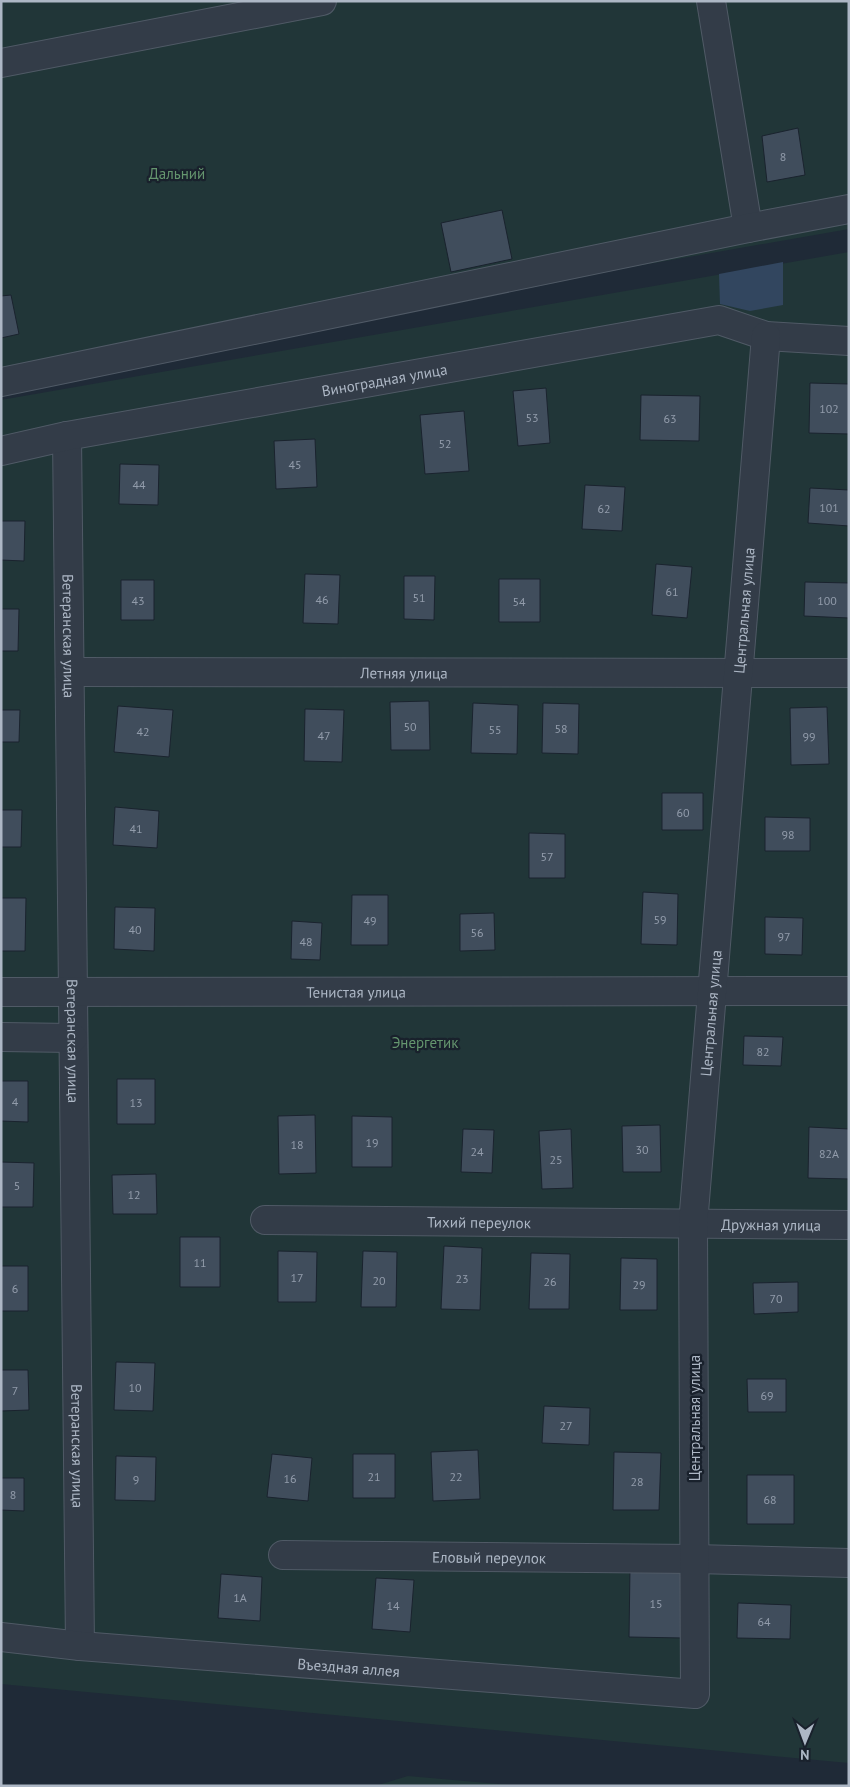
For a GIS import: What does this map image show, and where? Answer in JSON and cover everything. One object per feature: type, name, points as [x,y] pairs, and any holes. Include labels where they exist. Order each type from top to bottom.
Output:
[{"type":"street","points":[[1,63],[322,1]]},
{"type":"street","points":[[711,1],[748,228]]},
{"type":"street","points":[[1,382],[748,228],[849,209]]},
{"type":"street","name":"Виноградная улица","points":[[1,451],[67,436],[719,320],[766,336],[849,341]]},
{"type":"street","name":"Центральная улица","points":[[695,1694],[693,1224],[710,990],[766,336]]},
{"type":"street","name":"Ветеранская улица","points":[[67,436],[80,1646]]},
{"type":"street","name":"Летняя улица","points":[[70,672],[737,671],[849,673]]},
{"type":"street","name":"Тенистая улица","points":[[1,992],[849,991]]},
{"type":"street","points":[[1,1037],[73,1038]]},
{"type":"street","name":"Тихий переулок","points":[[265,1220],[693,1224]]},
{"type":"street","name":"Дружная улица","points":[[693,1224],[849,1225]]},
{"type":"street","name":"Еловый переулок","points":[[282,1555],[695,1559],[849,1563]]},
{"type":"street","name":"Въездная аллея","points":[[1,1637],[80,1646],[695,1694]]},
{"type":"green space","name":"Дальний","points":[[1,1],[849,1],[849,229],[1,377]]},
{"type":"green space","name":"Энергетик","points":[[849,252],[849,1763],[1,1684],[1,400]]},
{"type":"green space","points":[[408,1776],[520,1786],[375,1786]]},
{"type":"water","points":[[783,262],[783,305],[750,311],[720,304],[719,274]]},
{"type":"building","points":[[798,128],[805,175],[767,182],[762,136]]},
{"type":"building","points":[[502,210],[512,259],[451,272],[441,223]]},
{"type":"building","points":[[11,295],[19,334],[1,338],[1,296]]},
{"type":"building","points":[[810,383],[849,384],[849,434],[809,433]]},
{"type":"building","points":[[546,388],[550,443],[518,446],[513,391]]},
{"type":"building","points":[[641,395],[700,396],[699,441],[640,440]]},
{"type":"building","points":[[464,411],[469,471],[425,474],[420,415]]},
{"type":"building","points":[[315,439],[317,487],[276,489],[274,441]]},
{"type":"building","points":[[120,464],[159,465],[158,505],[119,504]]},
{"type":"building","points":[[585,485],[625,487],[622,531],[582,529]]},
{"type":"building","points":[[810,488],[849,490],[849,526],[808,523]]},
{"type":"building","points":[[1,521],[25,521],[24,561],[1,560]]},
{"type":"building","points":[[656,564],[692,567],[687,618],[652,615]]},
{"type":"building","points":[[305,574],[340,575],[338,624],[303,623]]},
{"type":"building","points":[[404,576],[435,576],[434,620],[404,619]]},
{"type":"building","points":[[499,579],[540,579],[540,622],[499,622]]},
{"type":"building","points":[[121,580],[154,580],[154,620],[121,620]]},
{"type":"building","points":[[805,582],[849,583],[849,618],[804,616]]},
{"type":"building","points":[[1,609],[19,609],[18,651],[1,651]]},
{"type":"building","points":[[429,701],[430,750],[391,750],[390,702]]},
{"type":"building","points":[[473,703],[518,705],[517,754],[471,753]]},
{"type":"building","points":[[543,703],[579,704],[578,754],[542,753]]},
{"type":"building","points":[[118,706],[173,710],[169,757],[114,752]]},
{"type":"building","points":[[827,707],[829,764],[791,765],[790,708]]},
{"type":"building","points":[[305,709],[344,710],[342,762],[304,761]]},
{"type":"building","points":[[1,710],[20,710],[19,742],[1,742]]},
{"type":"building","points":[[662,793],[703,793],[703,830],[662,830]]},
{"type":"building","points":[[115,807],[159,811],[157,848],[113,845]]},
{"type":"building","points":[[1,810],[22,810],[21,847],[1,847]]},
{"type":"building","points":[[765,817],[810,818],[810,851],[765,851]]},
{"type":"building","points":[[529,833],[565,834],[565,878],[529,878]]},
{"type":"building","points":[[643,892],[678,894],[677,945],[641,944]]},
{"type":"building","points":[[352,895],[388,895],[388,945],[351,945]]},
{"type":"building","points":[[1,898],[26,898],[25,951],[1,951]]},
{"type":"building","points":[[115,907],[155,908],[154,951],[114,949]]},
{"type":"building","points":[[494,913],[495,950],[460,951],[460,914]]},
{"type":"building","points":[[765,917],[803,918],[802,955],[765,954]]},
{"type":"building","points":[[292,921],[322,923],[320,960],[291,959]]},
{"type":"building","points":[[744,1036],[783,1037],[781,1066],[743,1065]]},
{"type":"building","points":[[117,1079],[155,1079],[155,1124],[117,1124]]},
{"type":"building","points":[[1,1081],[28,1081],[28,1122],[1,1121]]},
{"type":"building","points":[[315,1115],[316,1173],[279,1174],[278,1116]]},
{"type":"building","points":[[352,1116],[392,1117],[392,1167],[352,1167]]},
{"type":"building","points":[[660,1125],[661,1172],[623,1172],[622,1126]]},
{"type":"building","points":[[809,1127],[849,1129],[849,1179],[808,1178]]},
{"type":"building","points":[[463,1129],[494,1130],[492,1173],[461,1172]]},
{"type":"building","points":[[571,1129],[573,1188],[542,1189],[539,1131]]},
{"type":"building","points":[[1,1162],[34,1163],[33,1207],[1,1207]]},
{"type":"building","points":[[156,1174],[157,1214],[113,1214],[112,1175]]},
{"type":"building","points":[[180,1237],[220,1237],[220,1287],[180,1287]]},
{"type":"building","points":[[444,1246],[482,1248],[480,1310],[441,1309]]},
{"type":"building","points":[[278,1251],[317,1252],[316,1302],[278,1302]]},
{"type":"building","points":[[363,1251],[397,1252],[396,1307],[361,1307]]},
{"type":"building","points":[[531,1253],[570,1254],[569,1309],[529,1309]]},
{"type":"building","points":[[621,1258],[657,1259],[657,1310],[620,1310]]},
{"type":"building","points":[[1,1266],[28,1266],[28,1311],[1,1311]]},
{"type":"building","points":[[798,1282],[798,1312],[754,1314],[753,1283]]},
{"type":"building","points":[[116,1362],[155,1363],[153,1411],[114,1410]]},
{"type":"building","points":[[1,1370],[28,1370],[29,1410],[1,1411]]},
{"type":"building","points":[[747,1379],[786,1379],[786,1412],[748,1412]]},
{"type":"building","points":[[544,1406],[590,1408],[589,1445],[542,1443]]},
{"type":"building","points":[[478,1450],[480,1499],[433,1501],[431,1452]]},
{"type":"building","points":[[614,1452],[661,1453],[659,1510],[613,1510]]},
{"type":"building","points":[[272,1454],[312,1458],[308,1501],[267,1497]]},
{"type":"building","points":[[353,1454],[395,1454],[395,1498],[353,1498]]},
{"type":"building","points":[[116,1456],[156,1457],[155,1501],[115,1500]]},
{"type":"building","points":[[747,1475],[794,1475],[794,1524],[747,1524]]},
{"type":"building","points":[[1,1478],[24,1478],[24,1511],[1,1510]]},
{"type":"building","points":[[630,1567],[684,1568],[683,1638],[629,1637]]},
{"type":"building","points":[[221,1574],[262,1577],[260,1621],[218,1618]]},
{"type":"building","points":[[376,1578],[414,1580],[410,1632],[372,1629]]},
{"type":"building","points":[[738,1603],[791,1605],[790,1639],[737,1638]]}]
